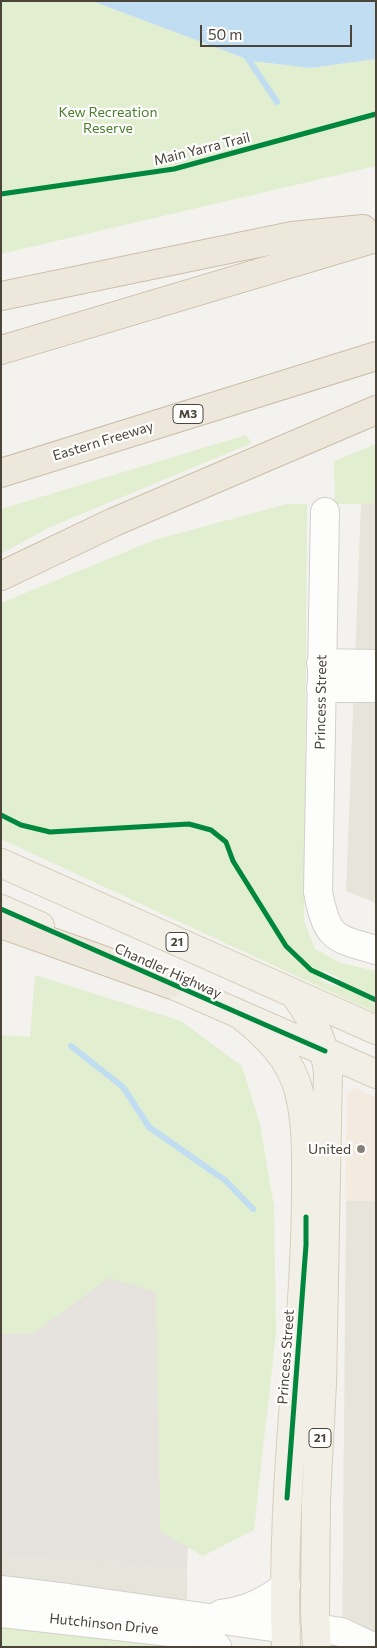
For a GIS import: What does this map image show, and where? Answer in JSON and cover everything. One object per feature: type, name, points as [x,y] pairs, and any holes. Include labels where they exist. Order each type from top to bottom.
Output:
[{"type":"highway","points":[[1,296],[292,236],[376,228]]},
{"type":"highway","points":[[1,350],[376,238]]},
{"type":"highway","name":"Eastern Freeway","points":[[1,473],[376,356]]},
{"type":"highway","points":[[1,576],[124,518],[376,410]]},
{"type":"highway","points":[[1,924],[170,984]]},
{"type":"main road","name":"21","points":[[1,862],[295,995],[311,1016],[325,1051],[328,1072],[322,1384],[316,1500],[301,1640]]},
{"type":"main road","name":"Chandler Highway","points":[[1,909],[376,1074]]},
{"type":"main road","points":[[295,995],[376,1030]]},
{"type":"main road","name":"Princess Street","points":[[241,1015],[266,1035],[277,1048],[290,1071],[299,1092],[306,1149],[306,1245],[287,1498],[286,1585],[301,1640]]},
{"type":"street","name":"Princess Street","points":[[325,512],[318,892],[326,925],[339,940],[376,950]]},
{"type":"street","points":[[321,676],[376,664]]},
{"type":"street","points":[[321,676],[376,688]]},
{"type":"street","name":"Hutchinson Drive","points":[[206,1633],[234,1612],[257,1605],[286,1585]]},
{"type":"street","name":"Hutchinson Drive","points":[[1,1590],[68,1598],[206,1633]]},
{"type":"street","name":"Hutchinson Drive","points":[[1,1613],[168,1631],[301,1640],[341,1632],[373,1647]]},
{"type":"shaded area","points":[[361,504],[376,504],[376,903],[346,891]]},
{"type":"shaded area","points":[[355,1088],[376,1098],[376,1647],[342,1647],[347,1093]]},
{"type":"shaded area","name":"United","points":[[355,1088],[376,1098],[376,1201],[345,1201],[347,1093]]},
{"type":"shaded area","points":[[1,1097],[204,1110],[187,1569],[1,1556]]},
{"type":"shaded area","points":[[1,1556],[187,1569],[187,1639],[1,1647]]},
{"type":"green space","name":"Kew Recreation Reserve","points":[[1,1],[92,1],[252,61],[310,68],[376,59],[376,166],[1,254]]},
{"type":"green space","points":[[246,435],[252,443],[48,528],[1,554],[1,509]]},
{"type":"green space","points":[[376,444],[376,504],[335,504],[334,461]]},
{"type":"green space","points":[[287,504],[307,504],[304,920],[315,949],[341,963],[376,971],[376,1013],[1,839],[1,603],[154,540]],"holes":[[[323,970],[339,978],[338,987],[321,981]]]},
{"type":"green space","points":[[35,975],[181,1021],[242,1066],[260,1124],[274,1206],[276,1333],[254,1530],[203,1556],[160,1531],[156,1292],[109,1278],[34,1333],[1,1334],[1,1035],[30,1037]]},
{"type":"green space","points":[[1,1619],[189,1647],[1,1647]]},
{"type":"water","points":[[92,1],[376,1],[376,59],[310,68],[252,61]]},
{"type":"waterway","points":[[244,53],[277,102]]},
{"type":"waterway","points":[[71,1046],[123,1087],[149,1127],[226,1181],[253,1209]]},
{"type":"cycle path","name":"Main Yarra Trail","points":[[1,194],[174,169],[376,114]]},
{"type":"cycle path","points":[[1,815],[21,825],[50,832],[189,824],[211,830],[226,842],[233,861],[286,946],[311,970],[376,1000]]},
{"type":"cycle path","points":[[1,909],[325,1051]]},
{"type":"cycle path","points":[[287,1498],[306,1245],[306,1217]]},
{"type":"place","name":"United","points":[[361,1149]]}]
